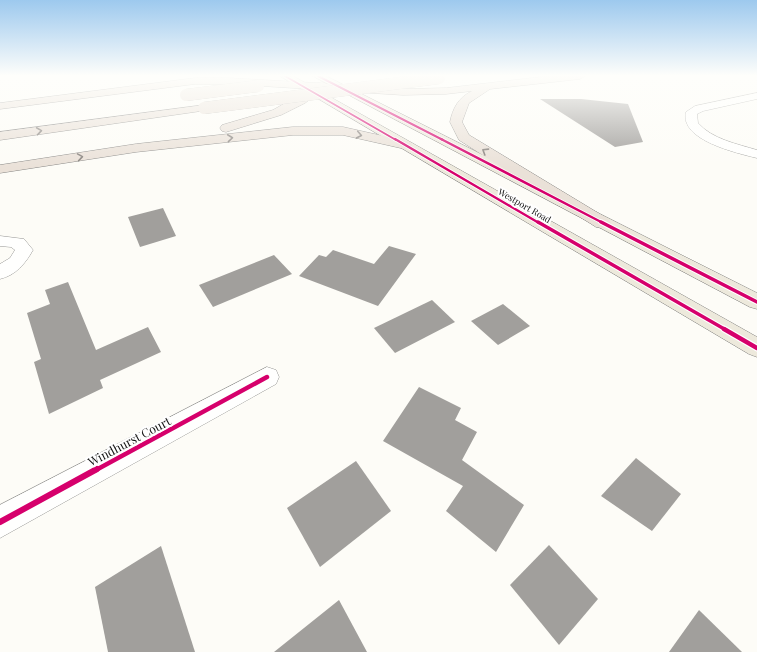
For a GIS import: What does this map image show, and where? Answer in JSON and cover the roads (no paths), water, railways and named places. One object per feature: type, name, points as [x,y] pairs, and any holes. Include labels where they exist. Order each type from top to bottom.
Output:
[{"type":"highway","points":[[0,136],[216,106]]},
{"type":"highway","points":[[136,148],[232,126],[264,117],[290,106]]},
{"type":"highway","points":[[460,106],[456,122],[464,137],[602,223]]},
{"type":"highway","points":[[0,169],[136,148],[293,131],[343,132],[405,145]]},
{"type":"main road","name":"Westport Road","points":[[355,106],[405,145],[757,348]]},
{"type":"main road","name":"Westport Road","points":[[371,106],[757,302]]},
{"type":"street","points":[[707,106],[699,108],[692,112],[690,118],[692,124],[706,134],[728,144],[757,154]]},
{"type":"street","points":[[0,241],[17,242],[22,245],[24,250],[16,262],[0,273]]},
{"type":"street","name":"Windhurst Court","points":[[0,522],[267,377]]}]
